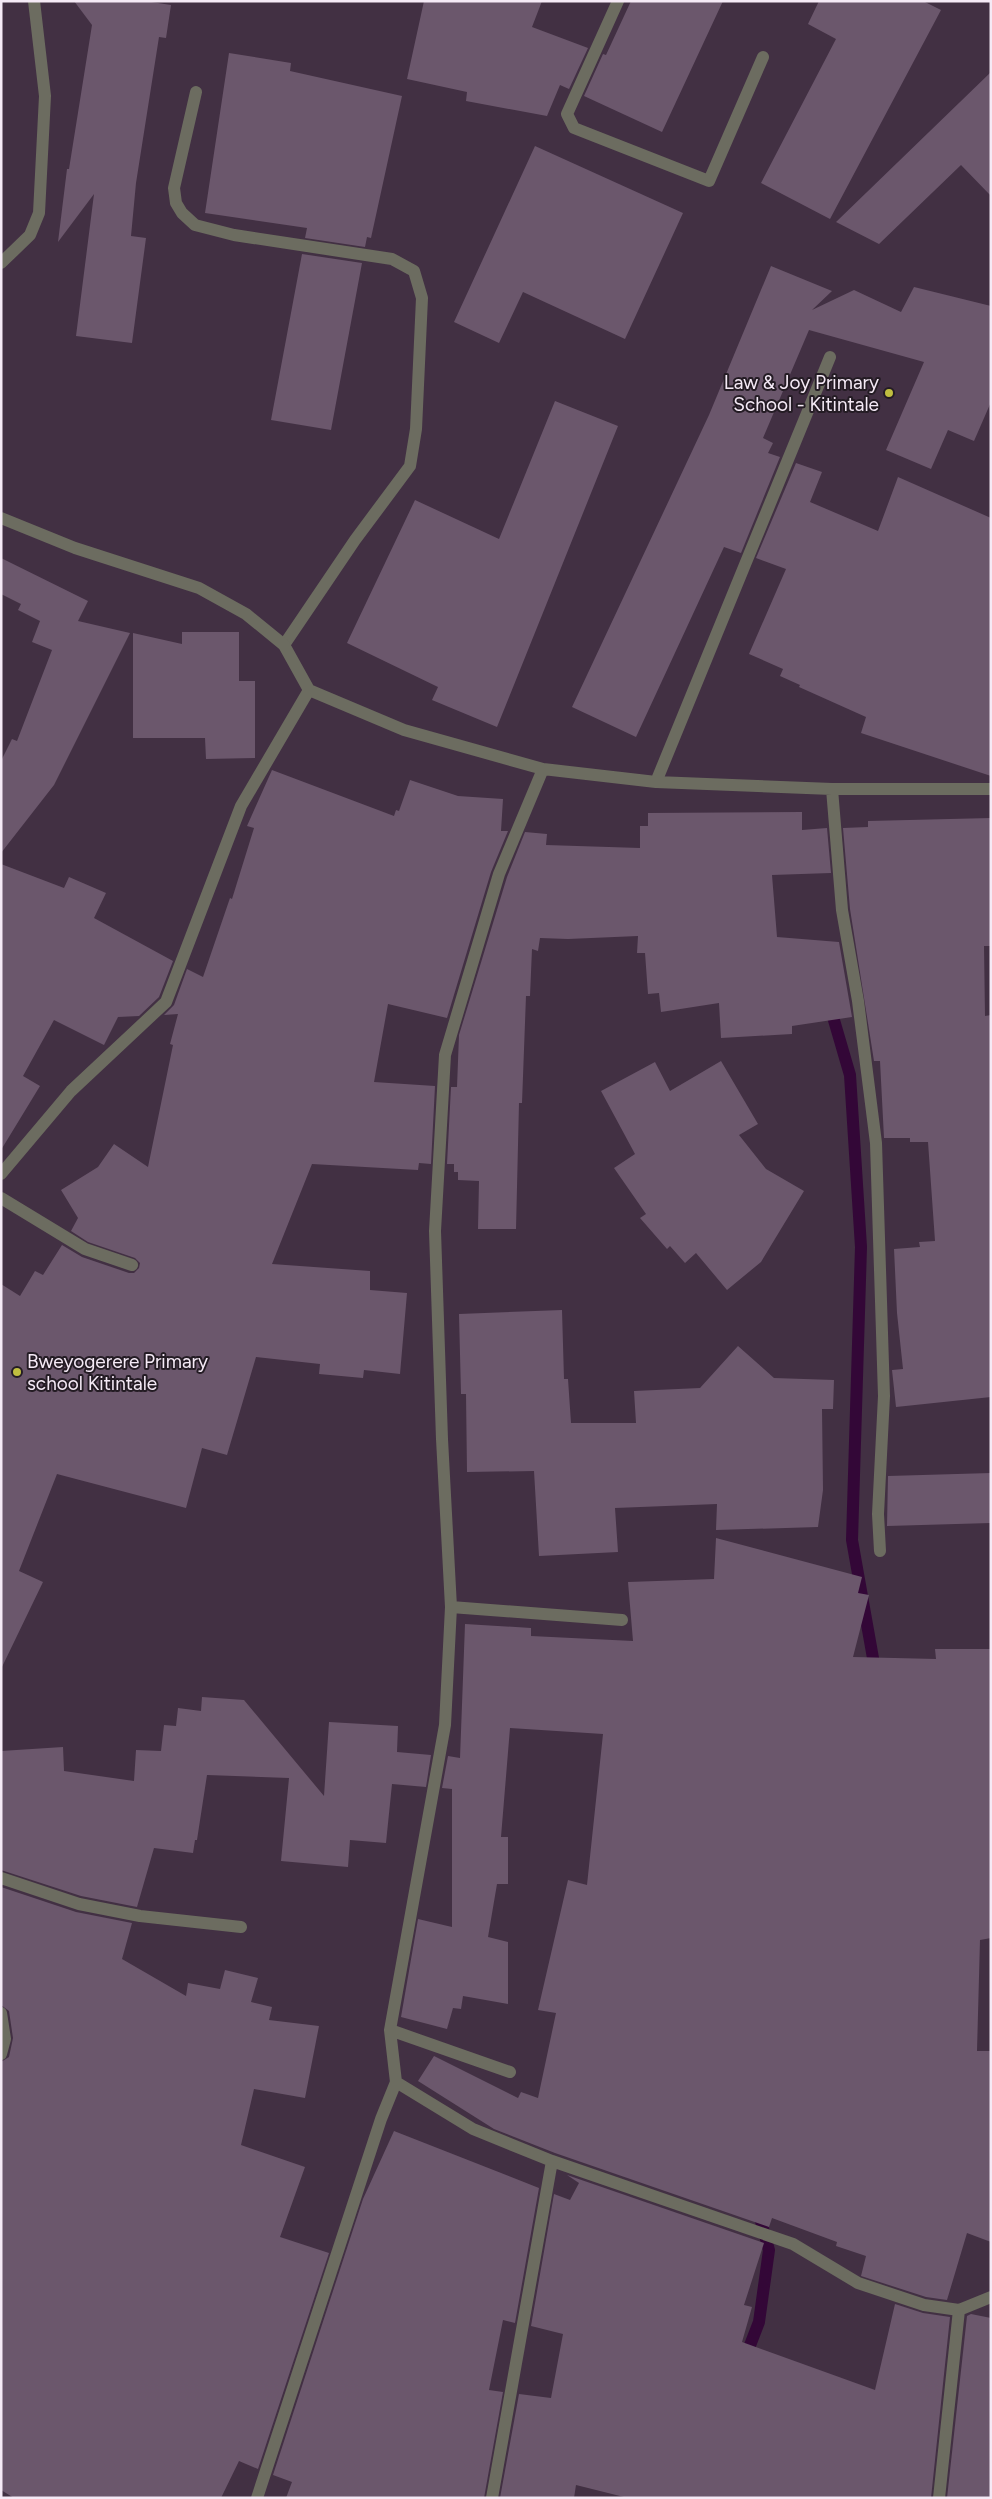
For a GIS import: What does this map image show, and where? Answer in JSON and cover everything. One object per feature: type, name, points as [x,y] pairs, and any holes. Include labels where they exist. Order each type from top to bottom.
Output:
[{"type":"street","points":[[1,263],[30,235],[39,213],[45,96],[34,1]]},
{"type":"street","points":[[618,1],[567,114],[574,128],[709,181],[764,57]]},
{"type":"street","points":[[196,92],[174,188],[176,203],[182,213],[195,225],[234,234],[392,259],[414,271],[422,298],[416,429],[410,466],[355,540],[284,645]]},
{"type":"street","points":[[656,782],[830,357]]},
{"type":"street","points":[[1,518],[75,548],[199,588],[246,614],[284,645],[310,690],[404,730],[543,768],[656,782],[832,789],[991,789]]},
{"type":"street","points":[[1,1174],[71,1091],[166,1002],[241,806],[310,690]]},
{"type":"street","points":[[257,2498],[381,2119],[396,2082],[390,2030],[444,1725],[450,1607],[435,1231],[444,1055],[499,874],[543,768]]},
{"type":"street","points":[[832,789],[842,910],[858,1001],[876,1143],[884,1396],[878,1514],[880,1551]]},
{"type":"street","points":[[1,1198],[85,1249],[132,1265]]},
{"type":"street","points":[[450,1607],[622,1620]]},
{"type":"street","points":[[1,1878],[80,1904],[140,1916],[241,1928]]},
{"type":"street","points":[[1,2014],[5,2039],[1,2054]]},
{"type":"street","points":[[390,2030],[510,2072]]},
{"type":"street","points":[[396,2082],[473,2129],[552,2161],[793,2244],[858,2283],[924,2305],[959,2310],[991,2297]]},
{"type":"street","points":[[492,2498],[552,2161]]},
{"type":"street","points":[[939,2498],[959,2310]]},
{"type":"building","points":[[74,1],[145,1],[171,5],[166,38],[159,37],[136,183],[131,236],[146,238],[132,343],[76,336],[94,194],[58,242],[67,169],[69,169],[92,25]]},
{"type":"building","points":[[424,1],[542,1],[532,27],[588,48],[569,89],[560,85],[547,116],[466,101],[467,92],[407,79]]},
{"type":"building","points":[[631,1],[723,1],[662,132],[584,96],[603,54],[606,55]]},
{"type":"building","points":[[819,1],[923,1],[941,10],[830,219],[761,183],[836,39],[808,24]]},
{"type":"building","points":[[229,53],[291,63],[290,71],[402,96],[371,238],[367,237],[365,247],[305,238],[307,228],[205,213]]},
{"type":"building","points":[[991,72],[991,196],[961,165],[879,244],[836,222]]},
{"type":"building","points":[[535,146],[683,213],[625,339],[523,292],[499,343],[454,322]]},
{"type":"building","points":[[302,254],[362,263],[331,430],[271,420]]},
{"type":"building","points":[[771,266],[832,291],[812,310],[854,290],[901,312],[914,287],[991,306],[991,402],[974,441],[948,430],[931,469],[886,450],[924,362],[809,330],[763,438],[773,443],[768,453],[780,457],[741,553],[724,547],[636,737],[572,707],[709,415]]},
{"type":"building","points":[[555,401],[618,426],[497,727],[432,700],[438,687],[347,643],[415,500],[499,539]]},
{"type":"building","points":[[796,463],[822,472],[810,502],[878,531],[898,477],[991,518],[991,776],[861,733],[866,717],[799,687],[800,685],[780,676],[783,669],[749,654],[786,569],[756,558]]},
{"type":"building","points":[[1,558],[88,601],[78,621],[130,633],[54,785],[1,853],[1,761],[12,739],[17,741],[52,650],[32,642],[40,621],[18,610],[21,604],[1,594]]},
{"type":"building","points":[[182,632],[239,632],[239,681],[255,681],[255,758],[206,759],[205,738],[133,738],[133,633],[182,644]]},
{"type":"building","points":[[272,770],[394,816],[396,810],[399,811],[410,780],[458,796],[503,799],[501,831],[508,831],[491,872],[447,1018],[388,1004],[374,1082],[435,1086],[431,1164],[419,1163],[418,1170],[312,1164],[272,1264],[370,1271],[370,1290],[407,1293],[400,1374],[364,1370],[363,1378],[319,1374],[320,1364],[256,1357],[227,1455],[202,1448],[186,1508],[57,1474],[19,1571],[43,1582],[1,1669],[1,1284],[20,1296],[35,1271],[43,1275],[62,1245],[82,1257],[129,1273],[134,1273],[139,1268],[140,1263],[135,1258],[88,1242],[71,1231],[78,1218],[61,1190],[98,1167],[114,1144],[148,1167],[173,1045],[170,1044],[178,1014],[164,1015],[174,1005],[187,969],[203,977],[230,898],[232,899],[254,828],[247,826]]},
{"type":"building","points":[[802,812],[802,830],[827,828],[831,873],[772,875],[777,937],[839,942],[852,1017],[792,1026],[792,1034],[721,1038],[719,1003],[661,1012],[659,993],[648,994],[645,953],[637,953],[638,936],[568,939],[540,938],[538,951],[532,949],[530,996],[526,996],[522,1103],[519,1103],[516,1229],[478,1229],[479,1181],[458,1180],[458,1172],[454,1172],[454,1164],[447,1164],[451,1087],[457,1087],[459,1035],[507,877],[525,832],[547,834],[546,845],[640,848],[640,826],[648,826],[648,813]]},
{"type":"building","points":[[991,818],[991,946],[984,946],[985,1016],[991,1015],[991,1397],[896,1407],[892,1370],[903,1369],[897,1313],[894,1249],[920,1247],[919,1242],[935,1241],[928,1142],[910,1142],[910,1138],[884,1138],[880,1061],[874,1061],[850,909],[843,828],[868,827],[868,821]]},
{"type":"building","points":[[1,864],[64,888],[69,877],[106,893],[94,918],[173,961],[159,997],[139,1016],[118,1017],[104,1045],[54,1020],[23,1076],[40,1086],[1,1150]]},
{"type":"building","points":[[721,1061],[758,1124],[739,1135],[766,1169],[804,1191],[761,1262],[727,1290],[696,1253],[685,1263],[670,1246],[667,1249],[640,1218],[646,1214],[614,1168],[635,1154],[601,1091],[655,1062],[670,1091]]},
{"type":"building","points":[[562,1310],[564,1379],[568,1379],[571,1423],[636,1423],[634,1391],[700,1388],[738,1346],[774,1378],[834,1380],[833,1409],[822,1409],[823,1490],[818,1527],[716,1530],[717,1504],[615,1508],[618,1552],[539,1556],[534,1471],[467,1472],[466,1394],[461,1394],[459,1314]]},
{"type":"building","points":[[991,1473],[991,1523],[887,1526],[888,1476]]},
{"type":"building","points":[[716,1538],[862,1577],[858,1593],[869,1595],[853,1657],[936,1659],[935,1649],[991,1649],[991,1938],[980,1940],[977,2051],[991,2051],[991,2242],[967,2233],[947,2300],[926,2297],[861,2276],[866,2256],[836,2246],[837,2242],[772,2218],[769,2227],[555,2153],[494,2129],[418,2081],[434,2056],[518,2098],[521,2092],[538,2098],[556,2013],[538,2010],[568,1880],[587,1885],[603,1734],[510,1728],[501,1837],[508,1837],[508,1884],[497,1884],[488,1937],[508,1942],[508,2004],[463,1996],[461,2009],[453,2008],[447,2029],[401,2017],[418,1919],[452,1927],[452,1789],[442,1788],[448,1756],[460,1758],[465,1624],[531,1628],[531,1636],[633,1641],[628,1582],[714,1579]]},
{"type":"building","points":[[202,1697],[244,1700],[324,1796],[329,1722],[398,1726],[397,1752],[431,1755],[426,1787],[392,1784],[386,1843],[350,1840],[348,1867],[281,1861],[289,1778],[207,1775],[197,1840],[195,1840],[193,1853],[154,1848],[137,1907],[81,1896],[1,1870],[1,1751],[63,1747],[64,1771],[134,1781],[136,1750],[161,1751],[164,1725],[176,1726],[178,1708],[201,1711]]},
{"type":"building","points":[[1,1887],[76,1912],[132,1923],[122,1959],[186,1996],[188,1983],[220,1989],[225,1970],[258,1978],[251,2002],[272,2007],[269,2020],[319,2026],[305,2098],[254,2089],[241,2145],[305,2167],[280,2237],[329,2253],[258,2469],[239,2461],[221,2498],[14,2498],[1,2490],[1,2062],[9,2057],[13,2038],[9,2011],[1,2005]]},
{"type":"building","points":[[394,2131],[539,2188],[515,2323],[503,2320],[489,2390],[503,2392],[484,2498],[286,2498],[292,2482],[273,2475],[363,2199]]},
{"type":"building","points":[[567,2175],[764,2243],[744,2305],[752,2307],[742,2342],[875,2390],[895,2304],[923,2313],[950,2317],[931,2498],[628,2498],[576,2485],[574,2498],[500,2498],[519,2394],[551,2398],[563,2334],[531,2326],[554,2194],[570,2200],[579,2183]]},
{"type":"building","points":[[971,2314],[991,2318],[991,2498],[947,2498],[967,2316]]},
{"type":"waterway","points":[[829,1003],[850,1075],[861,1247],[852,1540],[876,1675]]},
{"type":"waterway","points":[[744,2361],[759,2322],[769,2250],[759,2214],[760,2208]]},
{"type":"place","name":"Law & Joy Primary School - Kitintale","points":[[889,393]]},
{"type":"place","name":"Bweyogerere Primary school Kitintale","points":[[17,1372]]}]
